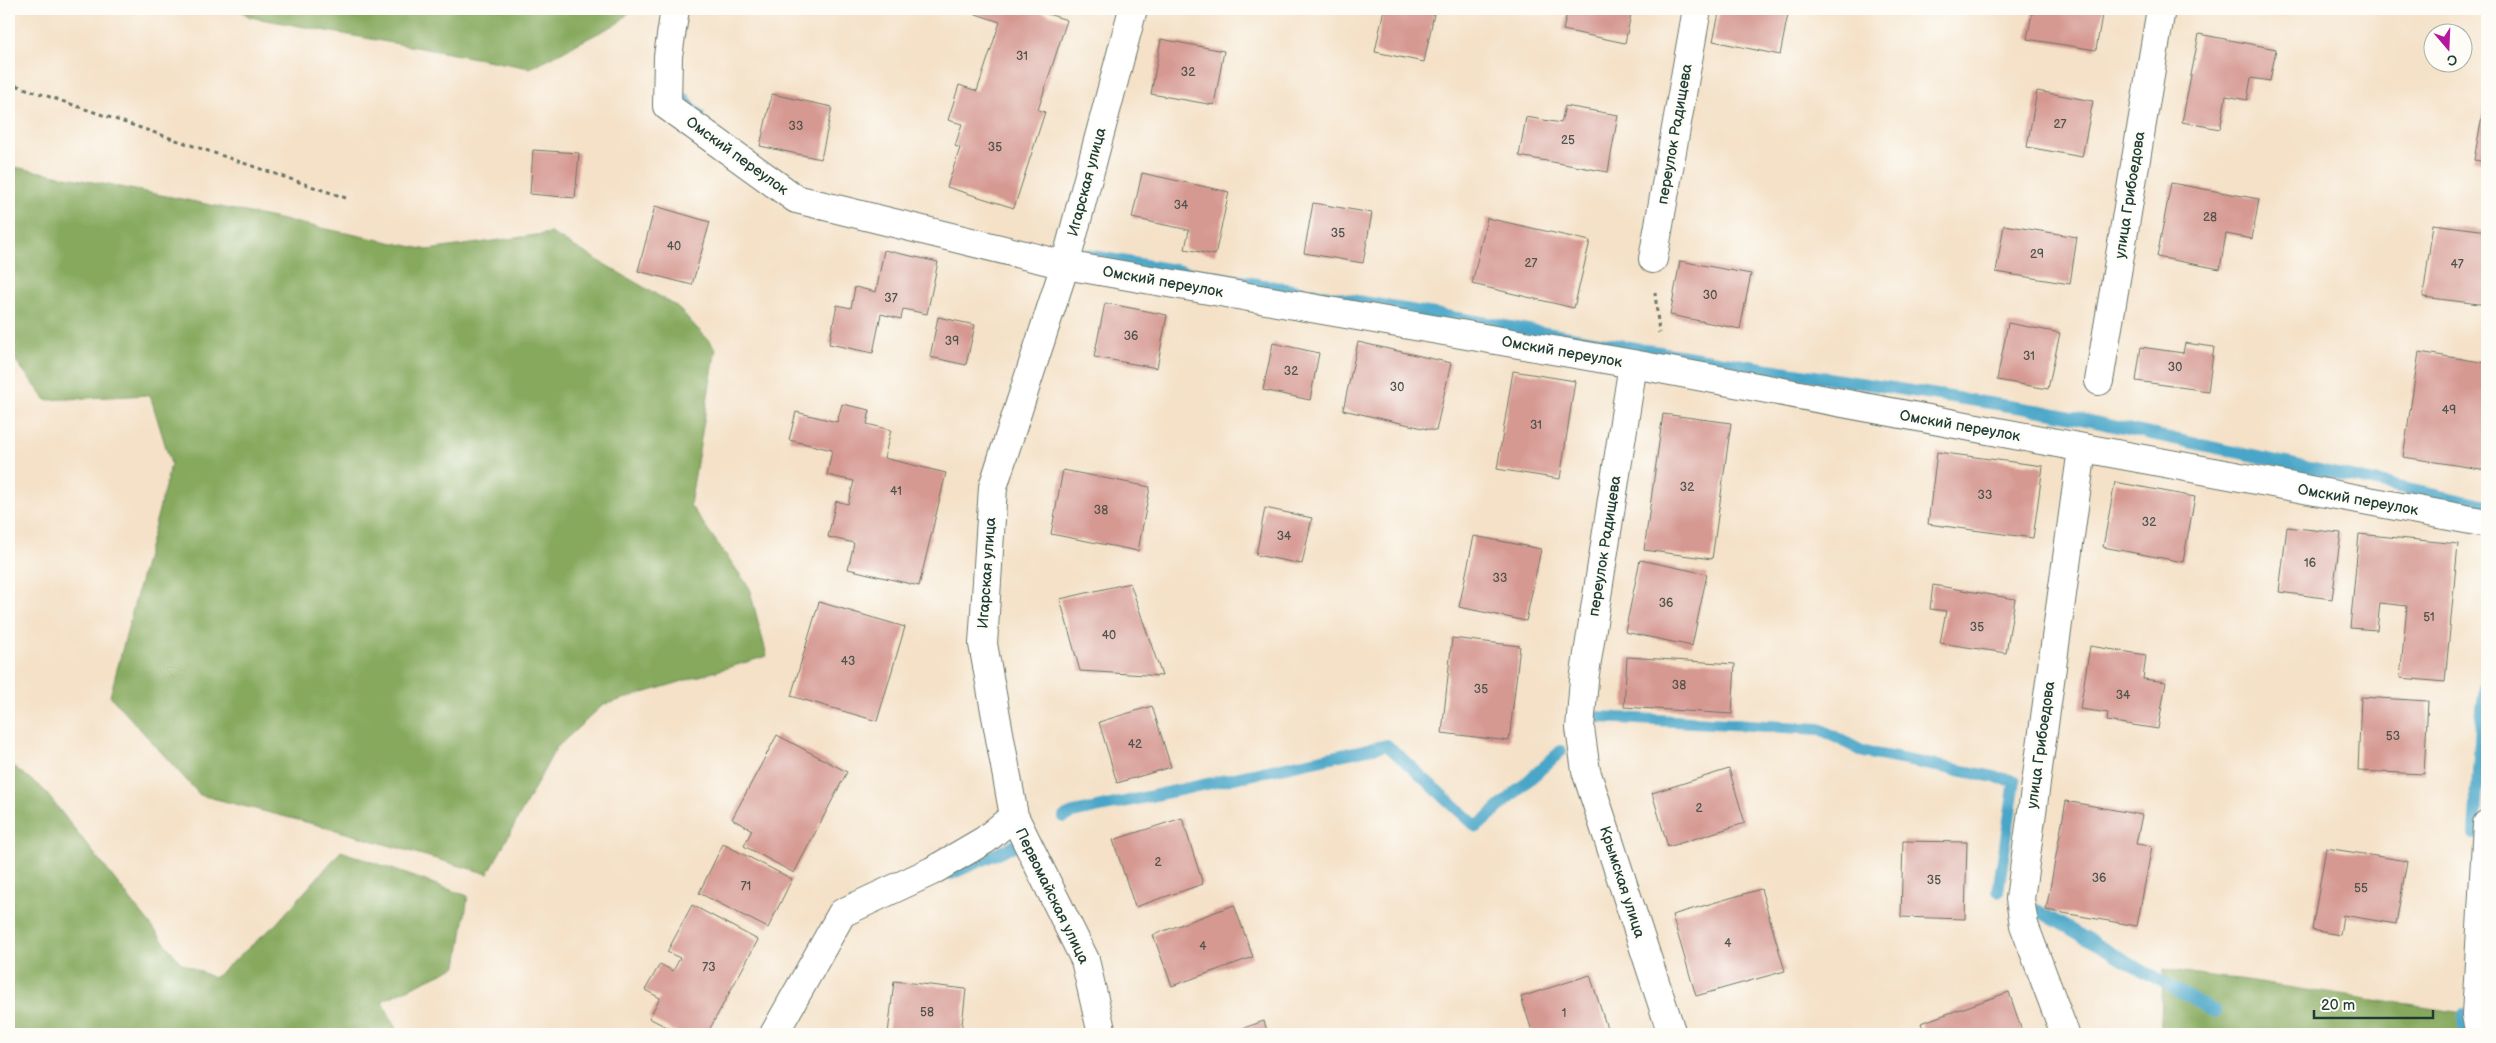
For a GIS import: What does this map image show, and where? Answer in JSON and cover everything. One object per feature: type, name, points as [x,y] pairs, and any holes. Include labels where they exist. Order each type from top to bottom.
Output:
[{"type":"street","name":"Омский переулок","points":[[675,9],[668,56],[667,106],[796,199],[1065,265],[1633,364],[2487,524]]},
{"type":"street","name":"Игарская улица","points":[[1014,816],[983,644],[993,488],[1065,265],[1133,9]]},
{"type":"street","name":"переулок Радищева","points":[[1652,259],[1696,9]]},
{"type":"street","name":"улица Грибоедова","points":[[2099,381],[2161,9]]},
{"type":"street","name":"переулок Радищева","points":[[1580,728],[1584,680],[1633,364]]},
{"type":"street","name":"улица Грибоедова","points":[[2065,1034],[2024,925],[2020,899],[2082,449]]},
{"type":"street","name":"Крымская улица","points":[[1580,728],[1586,771],[1672,1034]]},
{"type":"street","points":[[774,1034],[842,913],[940,866],[985,840],[1014,816]]},
{"type":"street","name":"Первомайская улица","points":[[1014,816],[1086,960],[1102,1034]]},
{"type":"street","points":[[2480,1034],[2476,1014],[2487,824]]},
{"type":"path","points":[[9,83],[346,198]]},
{"type":"green space","points":[[238,9],[633,9],[618,23],[530,68],[250,17]]},
{"type":"green space","points":[[9,166],[177,198],[428,250],[551,233],[676,306],[716,348],[690,505],[749,587],[767,656],[603,705],[556,748],[488,874],[329,828],[200,795],[110,696],[171,464],[150,395],[46,400],[9,352]]},
{"type":"green space","points":[[9,763],[43,789],[180,962],[214,978],[276,924],[341,851],[468,896],[457,966],[382,1001],[399,1034],[9,1034]]},
{"type":"green space","points":[[2164,969],[2463,1013],[2471,1034],[2160,1034]]},
{"type":"building","points":[[961,9],[1032,9],[1067,20],[1038,110],[1045,112],[1014,208],[947,187],[960,148],[955,146],[962,124],[948,120],[959,85],[977,91],[1000,22]]},
{"type":"building","points":[[1384,9],[1435,9],[1424,62],[1375,52]]},
{"type":"building","points":[[1568,9],[1632,9],[1625,43],[1563,30]]},
{"type":"building","points":[[1720,9],[1789,9],[1780,55],[1713,41]]},
{"type":"building","points":[[2033,9],[2103,9],[2096,50],[2027,39]]},
{"type":"building","points":[[2199,34],[2276,49],[2270,81],[2251,78],[2247,100],[2226,96],[2220,129],[2182,122]]},
{"type":"building","points":[[1161,39],[1224,51],[1214,105],[1151,94]]},
{"type":"building","points":[[2037,91],[2093,101],[2082,157],[2027,147]]},
{"type":"building","points":[[772,94],[832,107],[821,159],[760,146]]},
{"type":"building","points":[[2487,94],[2487,162],[2474,160]]},
{"type":"building","points":[[1565,106],[1618,115],[1608,172],[1519,156],[1526,117],[1561,123]]},
{"type":"building","points":[[533,150],[579,153],[575,198],[530,194]]},
{"type":"building","points":[[1142,173],[1229,192],[1215,255],[1185,249],[1189,230],[1132,218]]},
{"type":"building","points":[[2171,183],[2259,199],[2252,239],[2226,234],[2220,269],[2157,257]]},
{"type":"building","points":[[1313,203],[1372,213],[1363,263],[1304,253]]},
{"type":"building","points":[[655,206],[710,222],[692,285],[638,271]]},
{"type":"building","points":[[1487,218],[1590,241],[1574,308],[1472,284]]},
{"type":"building","points":[[2433,224],[2487,231],[2487,305],[2423,297]]},
{"type":"building","points":[[2004,225],[2077,237],[2070,284],[1996,272]]},
{"type":"building","points":[[884,250],[938,262],[927,314],[903,309],[901,319],[881,314],[873,353],[829,344],[837,305],[851,308],[855,287],[876,292]]},
{"type":"building","points":[[1680,261],[1751,274],[1740,329],[1670,315]]},
{"type":"building","points":[[1105,303],[1167,315],[1157,368],[1094,357]]},
{"type":"building","points":[[938,317],[975,325],[966,365],[930,357]]},
{"type":"building","points":[[2008,323],[2060,333],[2048,389],[1997,380]]},
{"type":"building","points":[[1358,342],[1451,363],[1436,431],[1343,410]]},
{"type":"building","points":[[1273,343],[1319,353],[1310,400],[1263,390]]},
{"type":"building","points":[[2185,343],[2214,347],[2208,391],[2136,381],[2141,347],[2183,353]]},
{"type":"building","points":[[2419,352],[2487,363],[2487,470],[2403,457]]},
{"type":"building","points":[[1513,371],[1575,381],[1560,479],[1497,469]]},
{"type":"building","points":[[842,404],[870,410],[867,424],[891,430],[884,458],[946,473],[919,586],[848,569],[854,543],[828,537],[836,501],[848,504],[854,481],[827,475],[832,450],[789,440],[796,412],[837,422]]},
{"type":"building","points":[[1663,414],[1731,423],[1712,559],[1644,550]]},
{"type":"building","points":[[1937,452],[2043,466],[2033,538],[1928,524]]},
{"type":"building","points":[[1063,470],[1150,487],[1138,551],[1051,534]]},
{"type":"building","points":[[2115,482],[2195,497],[2183,562],[2103,547]]},
{"type":"building","points":[[1265,508],[1312,518],[1302,564],[1256,555]]},
{"type":"building","points":[[2287,527],[2341,533],[2332,599],[2279,592]]},
{"type":"building","points":[[2359,534],[2458,544],[2445,682],[2400,678],[2407,606],[2380,603],[2377,630],[2350,628]]},
{"type":"building","points":[[1474,536],[1541,549],[1526,621],[1459,607]]},
{"type":"building","points":[[1640,560],[1707,574],[1692,646],[1625,632]]},
{"type":"building","points":[[1130,583],[1162,676],[1080,671],[1060,599]]},
{"type":"building","points":[[1933,585],[2015,599],[2006,653],[1940,643],[1946,611],[1930,609]]},
{"type":"building","points":[[819,602],[905,627],[877,721],[791,696]]},
{"type":"building","points":[[1452,638],[1520,646],[1509,741],[1442,733]]},
{"type":"building","points":[[2090,646],[2146,655],[2143,679],[2166,682],[2158,729],[2107,721],[2108,713],[2080,709]]},
{"type":"building","points":[[1627,657],[1735,664],[1732,714],[1624,707]]},
{"type":"building","points":[[2361,697],[2428,701],[2424,774],[2358,771]]},
{"type":"building","points":[[1152,706],[1171,767],[1117,783],[1099,722]]},
{"type":"building","points":[[777,735],[847,772],[794,873],[744,846],[752,830],[732,819]]},
{"type":"building","points":[[1729,769],[1745,823],[1668,847],[1652,793]]},
{"type":"building","points":[[2066,801],[2142,815],[2136,844],[2152,846],[2137,926],[2046,910]]},
{"type":"building","points":[[1182,818],[1203,884],[1135,907],[1113,840]]},
{"type":"building","points":[[1903,841],[1967,842],[1965,919],[1901,917]]},
{"type":"building","points":[[723,844],[792,879],[768,928],[699,893]]},
{"type":"building","points":[[2326,848],[2407,861],[2396,924],[2343,915],[2340,935],[2312,930]]},
{"type":"building","points":[[1761,889],[1785,971],[1696,996],[1672,915]]},
{"type":"building","points":[[692,905],[758,940],[707,1034],[680,1034],[649,1018],[660,998],[645,990],[660,964],[673,971],[680,958],[667,952]]},
{"type":"building","points":[[1234,905],[1253,957],[1172,986],[1153,935]]},
{"type":"building","points":[[1590,975],[1607,1028],[1587,1034],[1533,1034],[1521,997]]},
{"type":"building","points":[[894,981],[966,989],[961,1034],[888,1034]]},
{"type":"building","points":[[2009,992],[2023,1034],[1925,1034],[1921,1023]]},
{"type":"building","points":[[1264,1021],[1268,1034],[1226,1034]]},
{"type":"building","points":[[636,1030],[646,1034],[634,1034]]},
{"type":"waterway","points":[[685,99],[692,110],[699,115]]},
{"type":"waterway","points":[[1080,254],[1647,350],[2048,412],[2487,506]]},
{"type":"waterway","points":[[2474,834],[2482,709],[2487,675]]},
{"type":"waterway","points":[[1599,717],[1820,729],[1864,752],[2015,781],[1998,891]]},
{"type":"waterway","points":[[1064,817],[1073,813],[1387,745],[1477,827],[1561,751]]},
{"type":"waterway","points":[[951,874],[1016,845]]},
{"type":"waterway","points":[[2035,909],[2215,1012]]},
{"type":"waterway","points":[[2464,1014],[2465,1034]]}]
